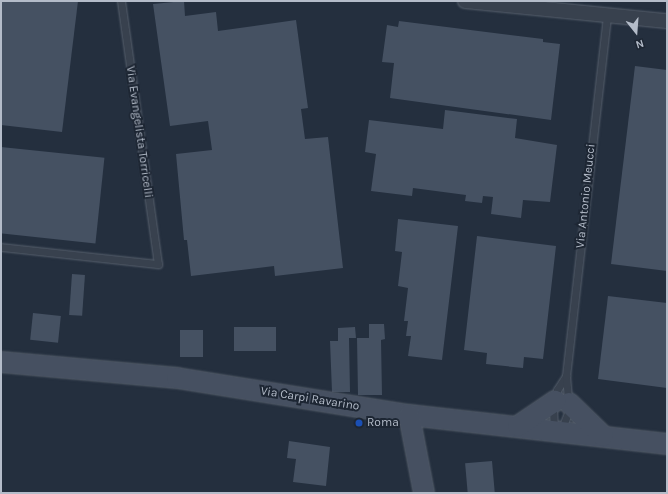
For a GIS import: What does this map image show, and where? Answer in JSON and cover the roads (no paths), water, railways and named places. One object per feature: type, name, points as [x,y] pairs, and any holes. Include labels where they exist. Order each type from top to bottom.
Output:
[{"type":"main road","name":"Via Carpi Ravarino","points":[[1,362],[177,378],[409,415],[518,426],[667,444]]},
{"type":"main road","points":[[518,426],[562,402],[603,436]]},
{"type":"main road","points":[[409,415],[424,493]]},
{"type":"street","points":[[466,1],[667,22]]},
{"type":"lane","name":"Via Evangelista Torricelli","points":[[1,246],[158,264],[121,1]]},
{"type":"lane","name":"Via Antonio Meucci","points":[[557,431],[566,376],[607,15]]},
{"type":"lane","name":"Via Antonio Meucci","points":[[557,431],[566,376]]},
{"type":"place","name":"Roma","points":[[359,423]]}]
